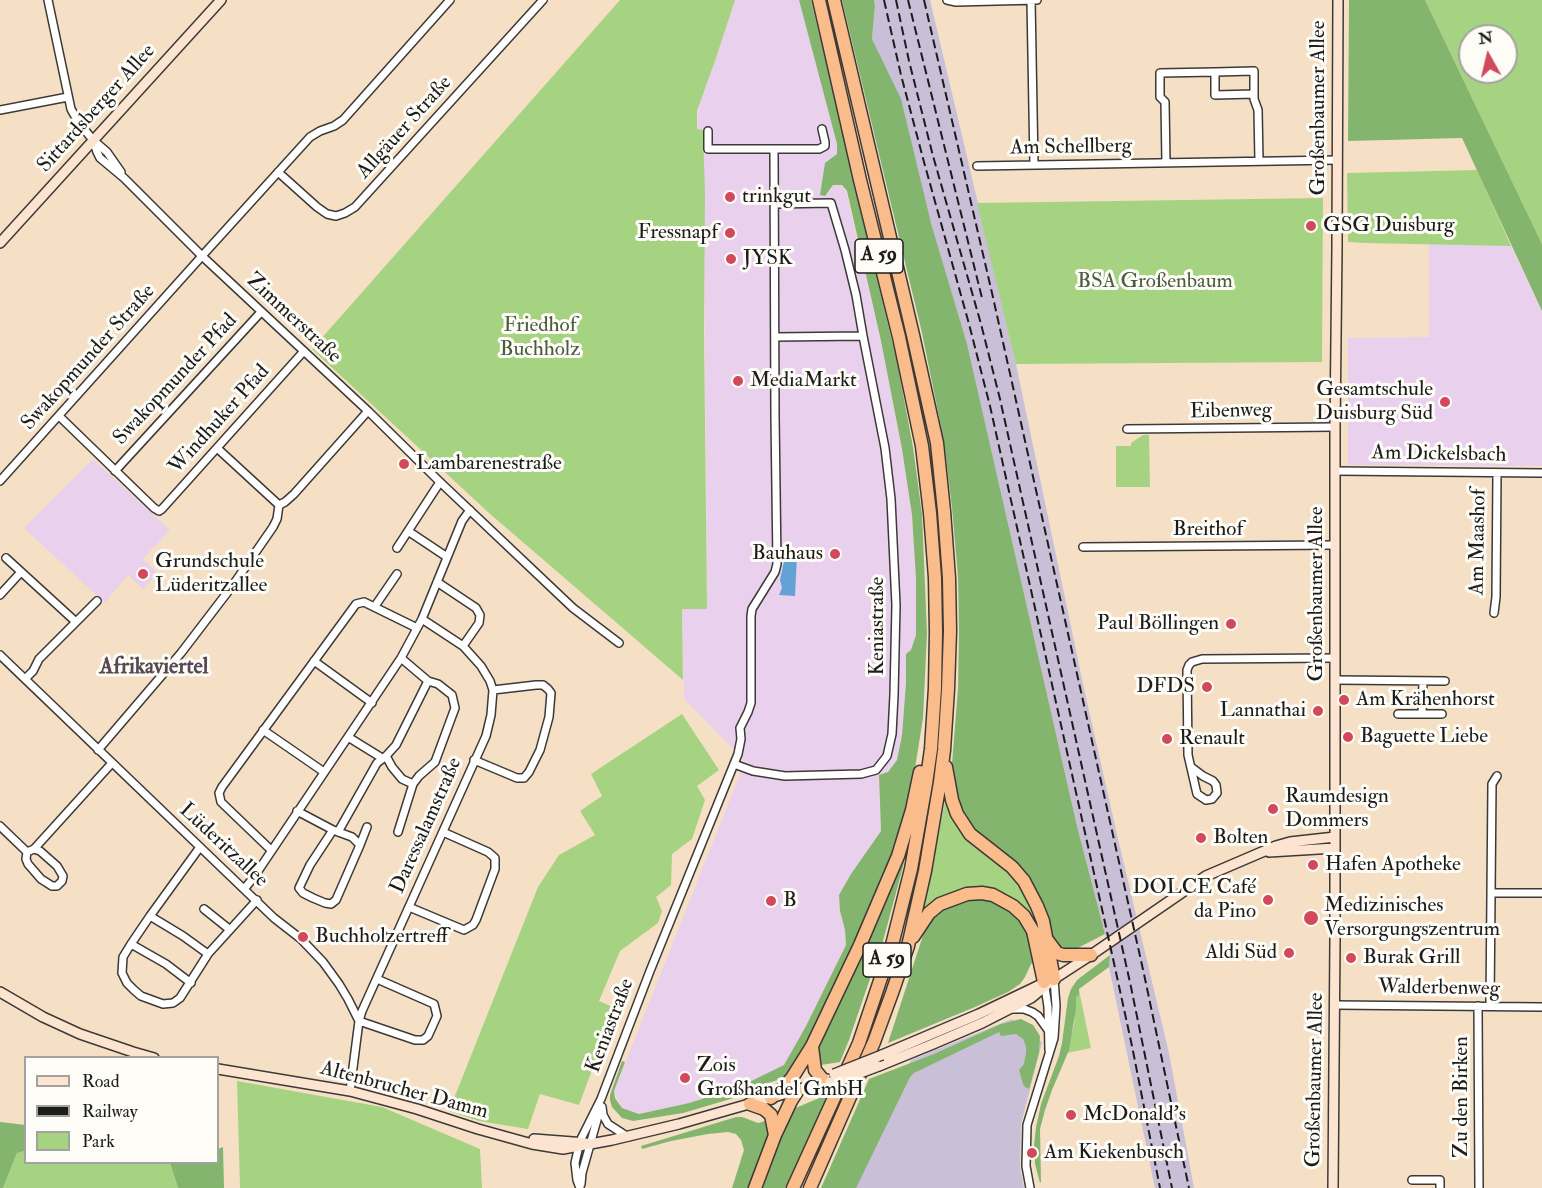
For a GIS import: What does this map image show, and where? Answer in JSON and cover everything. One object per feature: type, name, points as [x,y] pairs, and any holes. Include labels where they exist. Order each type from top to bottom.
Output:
[{"type":"highway","name":"A 59","points":[[793,1188],[859,1043],[892,945],[913,858],[926,784],[933,719],[936,632],[935,578],[922,446],[899,337],[819,0]]},
{"type":"highway","name":"A 59","points":[[810,1188],[874,1042],[908,946],[925,871],[944,750],[950,631],[946,533],[937,443],[834,0]]},
{"type":"highway","points":[[771,1098],[792,1078],[812,1046],[860,945],[898,856],[912,810],[933,719]]},
{"type":"highway","points":[[944,750],[951,800],[957,814],[970,834],[1012,867],[1024,881],[1037,906],[1047,940],[1048,983]]},
{"type":"highway","points":[[908,946],[929,913],[940,904],[967,894],[993,895],[1013,906],[1024,916],[1033,931],[1048,983]]},
{"type":"highway","points":[[1047,940],[1057,953],[1091,955]]},
{"type":"highway","points":[[812,1046],[815,1070],[830,1079]]},
{"type":"highway","points":[[755,1188],[775,1135],[798,1090]]},
{"type":"highway","points":[[750,1104],[764,1109],[771,1115],[775,1135]]},
{"type":"main road","name":"Sittardsberger Allee","points":[[0,243],[221,0]]},
{"type":"main road","name":"Großenbaumer Allee","points":[[1333,1188],[1338,0]]},
{"type":"main road","name":"Altenbrucher Damm","points":[[830,1079],[839,1081],[879,1066],[943,1040],[1031,998],[1048,983],[1206,876],[1231,864],[1290,842],[1335,837]]},
{"type":"main road","name":"Altenbrucher Damm","points":[[1260,853],[1335,848]]},
{"type":"main road","name":"Altenbrucher Damm","points":[[219,1069],[350,1091],[417,1109],[478,1130],[557,1149],[628,1137],[798,1090],[830,1079],[1048,983]]},
{"type":"main road","points":[[0,992],[43,1017],[80,1034],[147,1056]]},
{"type":"street","name":"Zimmerstraße","points":[[48,0],[71,109],[93,140],[100,158],[124,178],[202,256],[368,411],[573,608],[619,643]]},
{"type":"street","points":[[202,256],[310,137],[343,120],[450,0]]},
{"type":"street","name":"Allgäuer Straße","points":[[278,172],[327,214],[336,216],[355,207],[543,0]]},
{"type":"street","points":[[947,0],[956,2],[1037,0]]},
{"type":"street","points":[[1031,0],[1034,165]]},
{"type":"street","points":[[1166,163],[1165,102],[1160,97],[1160,73],[1254,71],[1254,94],[1258,110],[1259,161]]},
{"type":"street","points":[[1215,72],[1215,95],[1254,94]]},
{"type":"street","points":[[0,110],[69,97]]},
{"type":"street","points":[[708,131],[708,149],[774,149],[822,148],[825,142],[822,129]]},
{"type":"street","name":"Keniastraße","points":[[579,1144],[601,1099],[734,764],[741,739],[740,728],[751,704],[752,609],[775,572],[777,564],[774,149]]},
{"type":"street","name":"Am Schellberg","points":[[977,166],[1337,160]]},
{"type":"street","name":"Keniastraße","points":[[734,764],[753,771],[785,776],[861,774],[876,770],[887,756],[892,734],[896,605],[890,483],[845,250],[831,203],[774,204]]},
{"type":"street","name":"Swakopmunder Straße","points":[[0,481],[202,256]]},
{"type":"street","name":"Swakopmunder Pfad","points":[[115,471],[261,312]]},
{"type":"street","points":[[775,337],[863,336]]},
{"type":"street","name":"Windhuker Pfad","points":[[115,471],[159,511],[304,351]]},
{"type":"street","points":[[279,505],[294,494],[368,411]]},
{"type":"street","points":[[59,416],[115,471]]},
{"type":"street","name":"Eibenweg","points":[[1127,429],[1335,427]]},
{"type":"street","points":[[218,448],[279,505]]},
{"type":"street","name":"Am Dickelsbach","points":[[1335,471],[1542,473]]},
{"type":"street","name":"Am Maashof","points":[[1494,613],[1497,473]]},
{"type":"street","points":[[397,548],[440,482]]},
{"type":"street","points":[[98,750],[181,653],[233,585],[273,527],[279,505]]},
{"type":"street","points":[[245,888],[401,658],[422,619],[462,521],[470,510]]},
{"type":"street","points":[[408,531],[447,557]]},
{"type":"street","name":"Breithof","points":[[1083,547],[1335,545]]},
{"type":"street","points":[[6,558],[76,622]]},
{"type":"street","points":[[0,595],[21,572]]},
{"type":"street","points":[[375,606],[397,574]]},
{"type":"street","points":[[437,582],[476,608],[480,615],[479,623],[463,646]]},
{"type":"street","points":[[25,679],[33,671],[39,659],[97,601]]},
{"type":"street","points":[[271,850],[221,802],[219,793],[222,787],[356,604],[364,602],[375,606],[417,628]]},
{"type":"street","points":[[422,619],[463,646],[481,666],[493,690],[543,685],[551,693],[549,717],[540,750],[524,778],[517,778],[474,760]]},
{"type":"street","name":"Lüderitzallee","points":[[0,655],[274,918],[301,939],[323,962],[348,999],[359,1021]]},
{"type":"street","points":[[398,832],[413,784],[435,762],[455,708],[452,695],[438,684],[428,681],[401,658]]},
{"type":"street","points":[[1191,766],[1216,785],[1217,793],[1212,799],[1206,800],[1197,794],[1188,755],[1187,670],[1192,662],[1202,659],[1335,658]]},
{"type":"street","points":[[314,661],[372,703]]},
{"type":"street","points":[[1335,680],[1445,681]]},
{"type":"street","points":[[367,827],[336,900],[331,904],[325,903],[299,888],[310,865],[335,831],[377,763],[396,745],[428,681]]},
{"type":"street","points":[[1422,714],[1423,681]]},
{"type":"street","name":"Daressalamstraße","points":[[359,1021],[486,736],[493,704],[493,690]]},
{"type":"street","points":[[1398,714],[1442,714]]},
{"type":"street","points":[[263,730],[324,772]]},
{"type":"street","points":[[348,736],[384,757],[402,779],[413,784]]},
{"type":"street","points":[[0,826],[31,851],[40,851],[57,866],[63,876],[57,886],[52,886],[41,879],[26,859],[31,851],[112,763]]},
{"type":"street","points":[[1490,1006],[1492,784],[1497,776]]},
{"type":"street","points":[[297,811],[335,831],[352,837],[360,845]]},
{"type":"street","points":[[409,907],[464,930],[473,925],[476,920],[495,869],[495,858],[488,852],[443,832]]},
{"type":"street","points":[[200,847],[123,957],[122,973],[127,983],[141,996],[163,1004],[173,1003],[180,998],[208,954],[257,900]]},
{"type":"street","points":[[1492,893],[1542,893]]},
{"type":"street","points":[[204,909],[229,929]]},
{"type":"street","points":[[150,916],[208,954]]},
{"type":"street","points":[[130,944],[166,964],[191,982]]},
{"type":"street","points":[[350,1091],[359,1021],[415,1040],[423,1040],[428,1036],[437,1016],[434,1004],[377,979]]},
{"type":"street","points":[[1048,983],[1049,1054]]},
{"type":"street","points":[[1030,1188],[1026,1166],[1027,1125],[1054,1038],[1056,1020],[1048,983]]},
{"type":"street","name":"Walderbenweg","points":[[1335,1005],[1542,1007]]},
{"type":"street","name":"Zu den Birken","points":[[1479,1006],[1479,1188]]},
{"type":"street","points":[[1009,1009],[1024,1009],[1032,1012],[1038,1016],[1048,1030]]},
{"type":"street","name":"Keniastraße","points":[[601,1099],[603,1115],[608,1124],[628,1137]]},
{"type":"street","name":"Keniastraße","points":[[591,1144],[601,1099]]},
{"type":"street","points":[[579,1144],[575,1163],[580,1188]]},
{"type":"street","points":[[580,1188],[591,1144]]},
{"type":"street","points":[[1412,1180],[1440,1180],[1440,1188]]},
{"type":"shaded area","points":[[735,0],[799,0],[837,144],[837,154],[826,196],[833,185],[842,185],[846,191],[881,341],[902,449],[912,515],[916,579],[916,635],[911,650],[906,654],[902,735],[897,760],[888,772],[879,776],[881,831],[851,874],[840,911],[846,945],[784,1065],[737,1088],[689,1103],[639,1114],[622,1108],[614,1091],[745,761],[684,699],[682,609],[707,608],[703,130],[697,130],[699,102]]},
{"type":"shaded area","points":[[874,0],[930,0],[1016,364],[1083,684],[1169,1053],[1194,1188],[1155,1188],[1109,967],[1110,955],[1077,826],[967,345],[872,39]]},
{"type":"shaded area","name":"Gesamtschule Duisburg Süd","points":[[1429,244],[1511,246],[1542,311],[1542,466],[1348,465],[1348,338],[1429,337]]},
{"type":"shaded area","points":[[93,459],[170,530],[143,559],[158,573],[143,589],[128,575],[105,603],[24,528]]},
{"type":"shaded area","points":[[1012,1019],[1042,1042],[1021,1124],[1020,1167],[1024,1188],[852,1188],[911,1060]]},
{"type":"green space","name":"Friedhof Buchholz","points":[[620,0],[735,0],[697,111],[697,129],[703,130],[705,193],[707,609],[682,609],[683,680],[489,513],[312,349]]},
{"type":"green space","points":[[799,0],[811,0],[897,362],[913,447],[922,514],[927,633],[923,718],[908,808],[895,855],[809,1042],[785,1078],[764,1084],[751,1093],[683,1113],[633,1121],[622,1118],[612,1107],[610,1100],[622,1061],[625,1062],[614,1091],[615,1098],[622,1108],[639,1114],[689,1103],[737,1088],[784,1065],[846,945],[839,895],[881,831],[879,775],[888,772],[897,760],[902,735],[906,654],[911,650],[916,635],[916,579],[912,515],[881,341],[847,191],[842,185],[833,185],[825,196],[820,195],[825,163],[837,154],[837,144]]},
{"type":"green space","points":[[842,0],[874,0],[872,39],[901,99],[931,223],[967,344],[1077,826],[1105,934],[1070,952],[1064,952],[1051,939],[1043,903],[1028,878],[973,831],[960,813],[952,781],[958,688],[958,577],[944,441],[922,333]]},
{"type":"green space","points":[[1349,0],[1425,0],[1458,69],[1458,84],[1465,84],[1542,244],[1542,311],[1462,138],[1348,141]]},
{"type":"green space","points":[[1425,0],[1542,0],[1542,244],[1465,84],[1518,84],[1518,24],[1458,24],[1458,69]]},
{"type":"green space","points":[[1477,170],[1511,246],[1348,242],[1347,173]]},
{"type":"green space","name":"BSA Großenbaum","points":[[1323,198],[1322,362],[1016,364],[977,203]]},
{"type":"green space","points":[[1143,435],[1149,435],[1150,487],[1116,487],[1116,446],[1131,446],[1131,443]]},
{"type":"green space","points":[[682,714],[719,770],[697,786],[705,800],[692,839],[672,854],[671,885],[656,897],[662,911],[658,923],[620,951],[599,1001],[615,1008],[579,1105],[540,1094],[528,1129],[479,1121],[449,1111],[538,887],[559,855],[595,835],[580,811],[602,796],[591,774]]},
{"type":"green space","points":[[946,796],[1020,883],[1034,907],[1040,928],[923,915]]},
{"type":"green space","points":[[910,832],[883,941],[849,1040],[840,1062],[821,1065],[817,1063],[819,1047],[865,948]]},
{"type":"green space","points":[[991,899],[1020,919],[1027,932],[1034,962],[1020,984],[975,1007],[888,1043],[931,916],[955,900]]},
{"type":"green space","points":[[1110,955],[1109,967],[1079,989],[1076,998],[1069,1050],[1052,1090],[1040,1129],[1040,1183],[1035,1164],[1036,1127],[1041,1104],[1059,1056],[1068,998],[1077,980]]},
{"type":"green space","points":[[1079,990],[1091,1048],[1067,1053],[1074,1025],[1076,998]]},
{"type":"green space","points":[[1021,1019],[1033,1025],[1040,1036],[1039,1053],[1029,1089],[1023,1084],[1019,1070],[1024,1064],[1026,1053],[1023,1039],[1016,1034],[1001,1036],[999,1032],[914,1073],[856,1188],[821,1188],[869,1079],[934,1054],[1001,1024]]},
{"type":"green space","points":[[237,1081],[382,1107],[480,1149],[482,1188],[240,1188]]},
{"type":"green space","points":[[829,1094],[785,1188],[760,1188],[778,1137],[793,1109]]},
{"type":"green space","points":[[736,1117],[758,1123],[769,1120],[772,1126],[752,1188],[732,1188],[744,1150],[736,1134],[728,1132],[708,1134],[642,1149],[641,1146]]},
{"type":"green space","points":[[0,1122],[24,1125],[24,1151],[17,1153],[3,1188],[0,1188]]},
{"type":"green space","points":[[223,1147],[224,1188],[178,1188],[170,1164],[219,1164],[219,1149]]},
{"type":"green space","points":[[24,1151],[24,1164],[170,1164],[178,1188],[3,1188],[17,1153]]},
{"type":"water","points":[[797,555],[795,596],[779,595],[782,588],[780,580],[784,561],[790,556]]},
{"type":"railway","points":[[884,0],[901,75],[990,406],[1112,954],[1160,1188]]},
{"type":"railway","points":[[896,0],[933,156],[1000,399],[1131,987],[1172,1188]]},
{"type":"railway","points":[[908,0],[982,298]]},
{"type":"railway","points":[[924,0],[1144,974],[1189,1188]]},
{"type":"place","name":"trinkgut","points":[[730,197]]},
{"type":"place","name":"GSG Duisburg","points":[[1311,226]]},
{"type":"place","name":"Fressnapf","points":[[730,233]]},
{"type":"place","name":"JYSK","points":[[731,259]]},
{"type":"place","name":"MediaMarkt","points":[[738,381]]},
{"type":"place","name":"Gesamtschule Duisburg Süd","points":[[1445,402]]},
{"type":"place","name":"Lambarenestraße","points":[[404,464]]},
{"type":"place","name":"Bauhaus","points":[[835,554]]},
{"type":"place","name":"Grundschule Lüderitzallee","points":[[143,574]]},
{"type":"place","name":"Paul Böllingen","points":[[1231,624]]},
{"type":"place","name":"DFDS","points":[[1207,687]]},
{"type":"place","name":"Am Krähenhorst","points":[[1344,700]]},
{"type":"place","name":"Lannathai","points":[[1318,711]]},
{"type":"place","name":"Baguette Liebe","points":[[1348,737]]},
{"type":"place","name":"Renault","points":[[1167,739]]},
{"type":"place","name":"Raumdesign Dommers","points":[[1273,809]]},
{"type":"place","name":"Bolten","points":[[1201,838]]},
{"type":"place","name":"Hafen Apotheke","points":[[1313,865]]},
{"type":"place","name":"DOLCE Café da Pino","points":[[1268,900]]},
{"type":"place","name":"B","points":[[771,901]]},
{"type":"place","name":"Medizinisches Versorgungszentrum","points":[[1311,918]]},
{"type":"place","name":"Buchholzertreff","points":[[303,937]]},
{"type":"place","name":"Aldi Süd","points":[[1289,953]]},
{"type":"place","name":"Burak Grill","points":[[1351,958]]},
{"type":"place","name":"Zois Großhandel GmbH","points":[[685,1078]]},
{"type":"place","name":"McDonald's","points":[[1071,1115]]},
{"type":"place","name":"Am Kiekenbusch","points":[[1032,1153]]},
{"type":"district","name":"Afrikaviertel","points":[[154,668]]}]
